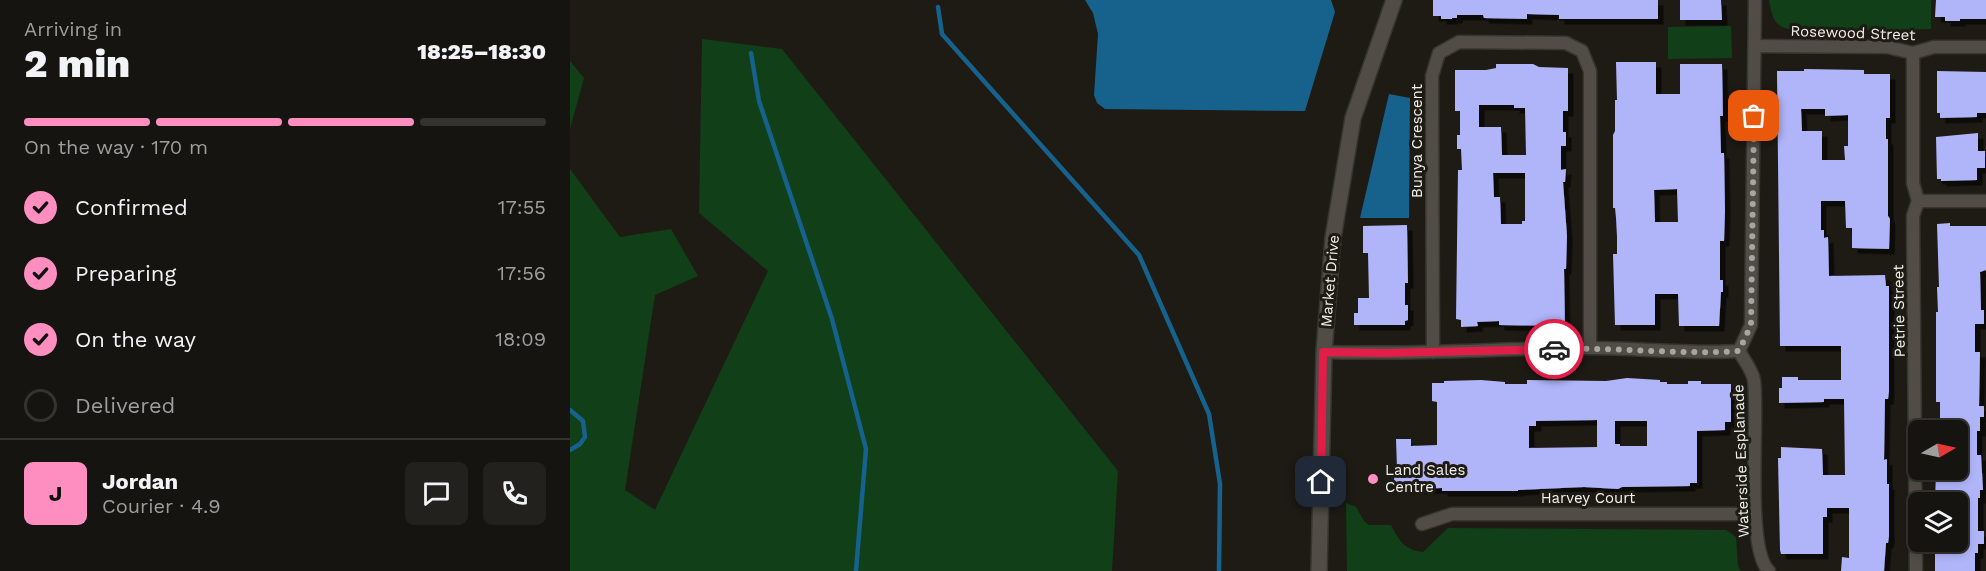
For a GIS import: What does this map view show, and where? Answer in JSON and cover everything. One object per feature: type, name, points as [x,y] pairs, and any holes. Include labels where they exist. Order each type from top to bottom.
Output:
[{"type":"street","name":"Market Drive","points":[[1319,571],[1323,352],[1333,238],[1353,118],[1394,0]]},
{"type":"street","points":[[1323,352],[1590,348],[1739,351],[1751,325],[1755,0]]},
{"type":"street","name":"Bunya Crescent","points":[[1433,352],[1431,76],[1439,53],[1460,42],[1566,43],[1582,51],[1590,71],[1590,348]]},
{"type":"street","name":"Rosewood Street","points":[[1755,46],[1887,47],[1913,53],[1934,47],[1986,47]]},
{"type":"street","name":"Petrie Street","points":[[1913,53],[1913,183],[1918,201],[1913,216],[1916,571]]},
{"type":"street","points":[[1918,201],[1986,201]]},
{"type":"street","name":"Waterside Esplanade","points":[[1739,351],[1754,378],[1755,513],[1758,549],[1763,566],[1769,571]]},
{"type":"street","name":"Harvey Court","points":[[1422,524],[1452,513],[1755,513]]},
{"type":"green space","points":[[1769,0],[1931,0],[1931,29],[1802,31],[1787,29],[1775,20]]},
{"type":"green space","points":[[1731,26],[1732,58],[1668,59],[1668,27]]},
{"type":"green space","points":[[702,39],[782,49],[1118,471],[1112,571],[570,571],[570,169],[620,237],[671,229],[698,276],[655,295],[625,490],[655,510],[768,271],[699,213]]},
{"type":"green space","points":[[570,61],[584,78],[570,129]]},
{"type":"green space","points":[[1346,503],[1356,507],[1369,525],[1391,525],[1403,544],[1423,552],[1448,528],[1726,530],[1736,537],[1738,566],[1741,571],[1347,571]]},
{"type":"water","points":[[1085,0],[1331,0],[1335,12],[1305,111],[1105,109],[1097,103],[1094,95],[1098,34],[1093,13]]},
{"type":"water","points":[[1389,94],[1410,98],[1409,218],[1360,218]]},
{"type":"building","points":[[1433,0],[1658,0],[1658,19],[1559,19],[1559,15],[1527,14],[1527,19],[1457,15],[1457,18],[1441,19],[1441,16],[1433,16]]},
{"type":"building","points":[[1680,0],[1721,0],[1722,20],[1680,20]]},
{"type":"building","points":[[1936,0],[1986,0],[1986,19],[1945,21],[1945,17],[1935,17]]},
{"type":"building","points":[[1616,62],[1656,62],[1656,94],[1680,94],[1680,64],[1722,64],[1723,116],[1720,116],[1721,153],[1724,153],[1725,211],[1724,241],[1720,241],[1720,280],[1723,280],[1723,292],[1721,292],[1719,326],[1679,326],[1678,294],[1655,294],[1655,325],[1615,325],[1613,254],[1617,254],[1617,237],[1615,208],[1613,208],[1613,135],[1615,100],[1617,100]],"holes":[[[1677,189],[1678,222],[1655,222],[1654,190]]]},
{"type":"building","points":[[1496,64],[1533,64],[1539,67],[1568,68],[1568,111],[1563,111],[1566,146],[1561,146],[1561,170],[1566,169],[1565,182],[1563,182],[1567,236],[1566,269],[1564,269],[1565,326],[1499,325],[1499,321],[1477,322],[1478,326],[1461,327],[1461,320],[1456,319],[1458,170],[1462,170],[1461,149],[1457,149],[1457,135],[1460,135],[1460,111],[1455,111],[1455,70],[1496,68]],"holes":[[[1479,105],[1514,105],[1514,108],[1525,108],[1526,155],[1502,155],[1501,127],[1479,127]],[[1493,173],[1525,173],[1525,221],[1522,221],[1522,224],[1501,224],[1500,197],[1494,197]]]},
{"type":"building","points":[[1804,69],[1864,70],[1864,74],[1890,74],[1890,118],[1886,118],[1889,249],[1852,248],[1852,228],[1846,228],[1845,201],[1821,201],[1821,230],[1824,230],[1824,238],[1828,237],[1829,276],[1885,275],[1886,286],[1889,286],[1889,391],[1888,399],[1885,399],[1884,460],[1887,459],[1887,484],[1889,484],[1889,536],[1888,543],[1886,543],[1884,571],[1841,571],[1842,557],[1849,558],[1849,508],[1827,508],[1827,517],[1823,517],[1823,554],[1781,554],[1780,550],[1778,458],[1781,458],[1781,447],[1822,449],[1823,475],[1845,475],[1844,399],[1779,403],[1782,377],[1798,377],[1798,380],[1841,380],[1841,346],[1780,346],[1777,71],[1804,71]],"holes":[[[1801,109],[1825,109],[1825,116],[1848,115],[1848,146],[1844,146],[1845,160],[1822,160],[1822,131],[1802,131]]]},
{"type":"building","points":[[1937,71],[1986,72],[1986,113],[1977,113],[1977,117],[1940,118],[1940,113],[1937,113]]},
{"type":"building","points":[[1978,133],[1978,151],[1985,151],[1985,168],[1977,168],[1977,180],[1941,181],[1937,179],[1936,137]]},
{"type":"building","points":[[1937,224],[1986,226],[1986,270],[1980,272],[1981,310],[1984,310],[1984,324],[1975,324],[1975,352],[1980,352],[1979,406],[1984,406],[1984,417],[1980,417],[1980,431],[1977,431],[1977,455],[1981,455],[1983,490],[1980,490],[1980,498],[1978,498],[1978,531],[1984,531],[1984,544],[1978,544],[1978,553],[1975,553],[1975,571],[1935,571],[1935,552],[1968,552],[1968,492],[1935,492],[1936,480],[1968,480],[1968,420],[1940,420],[1940,402],[1936,402],[1936,312],[1938,312],[1937,287],[1939,287]]},
{"type":"building","points":[[1407,225],[1408,283],[1405,283],[1405,305],[1408,305],[1408,320],[1405,321],[1405,325],[1354,325],[1354,313],[1358,313],[1358,298],[1369,298],[1368,253],[1363,253],[1363,226]]},
{"type":"building","points":[[1627,378],[1660,380],[1667,384],[1688,384],[1688,381],[1701,381],[1701,384],[1731,384],[1731,422],[1725,422],[1725,430],[1697,431],[1697,483],[1690,483],[1690,486],[1622,487],[1618,489],[1584,487],[1518,491],[1442,491],[1442,488],[1406,489],[1406,485],[1394,485],[1394,469],[1397,469],[1396,439],[1411,439],[1411,446],[1437,445],[1437,402],[1432,401],[1432,383],[1481,380],[1505,382],[1505,384],[1527,384],[1527,380],[1606,381]],"holes":[[[1597,420],[1597,447],[1529,448],[1529,426],[1536,426],[1536,421]],[[1615,421],[1647,421],[1647,446],[1615,444]]]},
{"type":"waterway","points":[[938,7],[942,34],[1139,255],[1209,414],[1220,484],[1219,571]]},
{"type":"waterway","points":[[751,53],[759,101],[832,319],[866,449],[856,571]]},
{"type":"waterway","points":[[570,410],[583,421],[585,437],[580,444],[570,450]]},
{"type":"way so far","points":[[1554,349],[1739,351],[1751,325],[1754,116]]},
{"type":"place","name":"Land Sales Centre","points":[[1373,479]]},
{"type":"route","points":[[1321,482],[1323,352],[1554,349]]}]
